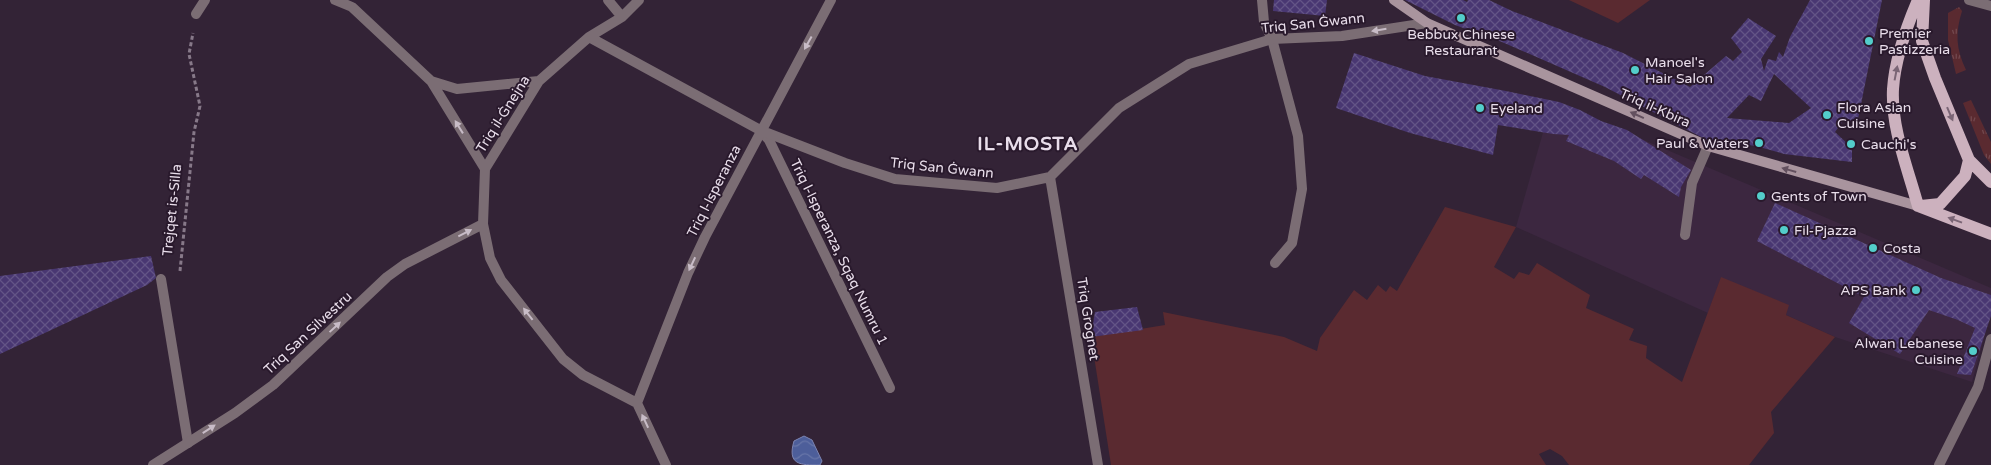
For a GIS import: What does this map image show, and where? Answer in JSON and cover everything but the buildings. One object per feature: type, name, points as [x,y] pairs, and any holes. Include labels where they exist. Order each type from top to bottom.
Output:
[{"type":"main road","name":"Triq il-Kbira","points":[[1394,0],[1427,23],[1708,146],[1918,206]]},
{"type":"main road","points":[[1918,0],[1904,32],[1893,89],[1895,121],[1918,206]]},
{"type":"main road","points":[[1924,0],[1922,41],[1935,78],[1969,160],[1991,182]]},
{"type":"main road","points":[[1918,206],[1940,204],[1964,176],[1969,160]]},
{"type":"main road","points":[[1918,206],[1991,234]]},
{"type":"street","points":[[196,14],[205,0]]},
{"type":"street","points":[[335,0],[352,7],[431,81],[485,169],[483,224],[490,258],[501,280],[564,358],[583,375],[637,403],[666,465]]},
{"type":"street","points":[[608,0],[622,17]]},
{"type":"street","name":"Triq il-Ġnejna","points":[[485,169],[539,81],[589,37],[622,17],[639,0]]},
{"type":"street","name":"Triq l-Isperanza","points":[[637,403],[688,273],[760,130],[831,0]]},
{"type":"street","points":[[1262,0],[1264,22],[1272,39],[1298,136],[1302,189],[1292,243],[1275,262]]},
{"type":"street","points":[[1970,0],[1991,6]]},
{"type":"street","name":"Triq San Ġwann","points":[[589,37],[760,130],[845,163],[895,179],[997,188],[1050,177],[1119,108],[1189,64],[1272,39],[1342,36],[1427,23]]},
{"type":"street","points":[[431,81],[457,89],[539,81]]},
{"type":"street","name":"Triq l-Isperanza, Sqaq Numru 1","points":[[760,130],[769,140],[890,388]]},
{"type":"street","points":[[1685,234],[1692,182],[1708,146]]},
{"type":"street","name":"Triq Grognet","points":[[1050,177],[1098,465]]},
{"type":"street","name":"Triq San Silvestru","points":[[153,465],[273,385],[387,277],[405,264],[483,224]]},
{"type":"street","points":[[161,279],[188,443]]},
{"type":"street","points":[[1939,465],[1978,386],[1991,339]]},
{"type":"path","name":"Trejqet is-Silla","points":[[161,279],[180,272],[194,132],[200,106],[189,54],[196,14]]},
{"type":"shaded area","points":[[1552,101],[1991,288],[1991,312],[1972,382],[1835,337],[1786,315],[1788,305],[1721,278],[1708,313],[1516,227]]},
{"type":"green space","points":[[1569,0],[1650,0],[1618,23]]},
{"type":"green space","points":[[1959,7],[1962,11],[1958,27],[1958,48],[1966,70],[1956,74],[1948,40],[1948,13]]},
{"type":"green space","points":[[1971,100],[1991,142],[1991,164],[1984,155],[1963,103]]},
{"type":"green space","points":[[1445,207],[1516,227],[1494,267],[1514,279],[1519,272],[1529,275],[1537,263],[1590,295],[1586,308],[1634,329],[1629,340],[1647,346],[1646,358],[1682,382],[1721,277],[1789,305],[1786,315],[1835,337],[1771,412],[1774,433],[1749,465],[1569,465],[1562,456],[1550,449],[1539,454],[1546,465],[1111,465],[1091,337],[1165,325],[1163,312],[1284,337],[1317,351],[1320,338],[1354,290],[1367,300],[1378,285],[1386,292],[1390,286],[1397,291]]},
{"type":"water","points":[[804,436],[812,440],[822,461],[820,465],[801,464],[794,459],[792,449],[794,441]]},
{"type":"place","name":"Bebbux Chinese Restaurant","points":[[1461,18]]},
{"type":"place","name":"Premier Pastizzeria","points":[[1869,41]]},
{"type":"place","name":"Manoel's Hair Salon","points":[[1635,70]]},
{"type":"place","name":"Eyeland","points":[[1480,108]]},
{"type":"place","name":"Flora Asian Cuisine","points":[[1827,115]]},
{"type":"place","name":"Paul & Waters","points":[[1759,143]]},
{"type":"place","name":"Cauchi's","points":[[1851,144]]},
{"type":"place","name":"Gents of Town","points":[[1761,196]]},
{"type":"place","name":"Fil-Pjazza","points":[[1784,230]]},
{"type":"place","name":"Costa","points":[[1873,248]]},
{"type":"place","name":"APS Bank","points":[[1916,290]]},
{"type":"place","name":"Alwan Lebanese Cuisine","points":[[1973,351]]},
{"type":"district","name":"IL-MOSTA","points":[[1028,144]]}]
